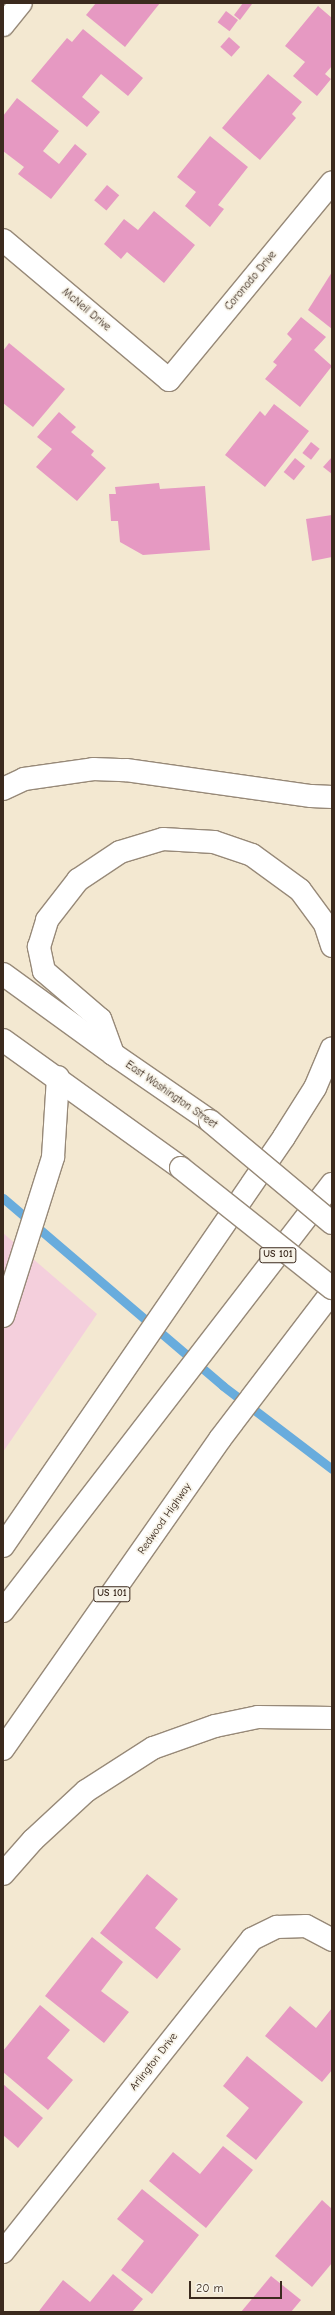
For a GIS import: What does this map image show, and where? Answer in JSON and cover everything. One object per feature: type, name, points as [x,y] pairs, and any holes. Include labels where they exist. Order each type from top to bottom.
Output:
[{"type":"main road","points":[[3,25],[21,3]]},
{"type":"main road","name":"Coronado Drive","points":[[169,380],[332,182]]},
{"type":"main road","name":"McNeil Drive","points":[[3,240],[169,380]]},
{"type":"main road","points":[[3,789],[24,780],[93,769],[126,770],[311,796],[332,797]]},
{"type":"main road","points":[[113,1054],[100,1019],[44,971],[39,947],[47,920],[78,880],[120,852],[163,839],[214,842],[252,855],[300,890],[325,924],[332,946]]},
{"type":"main road","name":"East Washington Street","points":[[3,974],[113,1054],[210,1121],[332,1223]]},
{"type":"main road","points":[[3,1040],[58,1077],[181,1168],[332,1288]]},
{"type":"main road","points":[[3,1546],[117,1384],[296,1119],[315,1088],[332,1048]]},
{"type":"main road","points":[[3,1316],[53,1157],[58,1077]]},
{"type":"main road","name":"US 101","points":[[3,1611],[332,1184]]},
{"type":"main road","name":"Redwood Highway","points":[[3,1749],[220,1440],[278,1361],[332,1292]]},
{"type":"main road","points":[[3,1874],[33,1840],[86,1791],[153,1748],[215,1726],[258,1717],[332,1718]]},
{"type":"main road","name":"Arlington Drive","points":[[3,2252],[252,1939],[277,1927],[306,1926],[332,1940]]},
{"type":"shaded area","points":[[3,1233],[97,1314],[3,1452]]},
{"type":"building","points":[[96,3],[160,3],[125,47],[86,15]]},
{"type":"building","points":[[243,3],[252,4],[240,20],[234,15]]},
{"type":"building","points":[[318,6],[332,18],[332,66],[325,74],[331,79],[317,96],[293,76],[305,62],[285,46]]},
{"type":"building","points":[[226,11],[238,20],[230,31],[218,22]]},
{"type":"building","points":[[83,29],[143,78],[128,96],[101,74],[82,97],[100,112],[87,127],[31,81],[67,38],[72,42]]},
{"type":"building","points":[[229,37],[240,47],[231,57],[220,47]]},
{"type":"building","points":[[268,74],[302,102],[292,114],[296,118],[260,160],[222,128]]},
{"type":"building","points":[[17,98],[59,131],[43,151],[59,164],[75,144],[87,154],[51,199],[18,174],[24,167],[3,151],[3,116]]},
{"type":"building","points":[[210,136],[248,167],[218,205],[224,209],[210,227],[185,206],[196,192],[177,177]]},
{"type":"building","points":[[107,185],[119,195],[106,211],[94,200]]},
{"type":"building","points":[[154,211],[195,245],[164,283],[127,252],[121,259],[104,244],[124,219],[138,230]]},
{"type":"building","points":[[332,272],[332,329],[308,310]]},
{"type":"building","points":[[301,317],[326,337],[314,350],[332,366],[300,407],[265,379],[277,365],[273,362],[292,339],[287,334]]},
{"type":"building","points":[[9,343],[65,389],[33,427],[3,403],[3,351]]},
{"type":"building","points":[[274,404],[309,431],[265,487],[225,455],[260,411],[265,416]]},
{"type":"building","points":[[59,412],[76,427],[71,432],[94,451],[91,455],[106,468],[77,501],[36,467],[52,449],[37,437]]},
{"type":"building","points":[[311,442],[320,449],[311,460],[302,453]]},
{"type":"building","points":[[332,457],[332,474],[323,467]]},
{"type":"building","points":[[295,458],[305,466],[294,480],[284,472]]},
{"type":"building","points":[[159,483],[160,489],[205,486],[210,550],[143,555],[120,542],[118,521],[111,521],[109,494],[116,494],[115,487]]},
{"type":"building","points":[[332,515],[332,557],[312,561],[306,519]]},
{"type":"building","points":[[147,1874],[178,1899],[155,1928],[181,1949],[157,1979],[100,1933]]},
{"type":"building","points":[[92,1937],[123,1962],[101,1991],[129,2012],[104,2043],[45,1996]]},
{"type":"building","points":[[40,2005],[70,2030],[47,2058],[73,2080],[48,2110],[3,2072],[3,2051]]},
{"type":"building","points":[[290,2006],[316,2028],[332,2008],[332,2070],[322,2082],[265,2036]]},
{"type":"building","points":[[247,2056],[303,2102],[256,2160],[226,2136],[249,2108],[223,2086]]},
{"type":"building","points":[[3,2084],[43,2118],[18,2148],[3,2135]]},
{"type":"building","points":[[223,2146],[253,2170],[206,2228],[149,2181],[173,2152],[200,2174]]},
{"type":"building","points":[[142,2189],[199,2235],[152,2294],[121,2270],[144,2241],[117,2219]]},
{"type":"building","points":[[322,2200],[332,2209],[332,2263],[312,2287],[275,2256]]},
{"type":"building","points":[[113,2274],[143,2299],[132,2312],[39,2311],[63,2280],[90,2302]]},
{"type":"building","points":[[271,2276],[301,2300],[291,2312],[241,2312]]},
{"type":"waterway","points":[[3,1198],[223,1386],[332,1469]]}]
